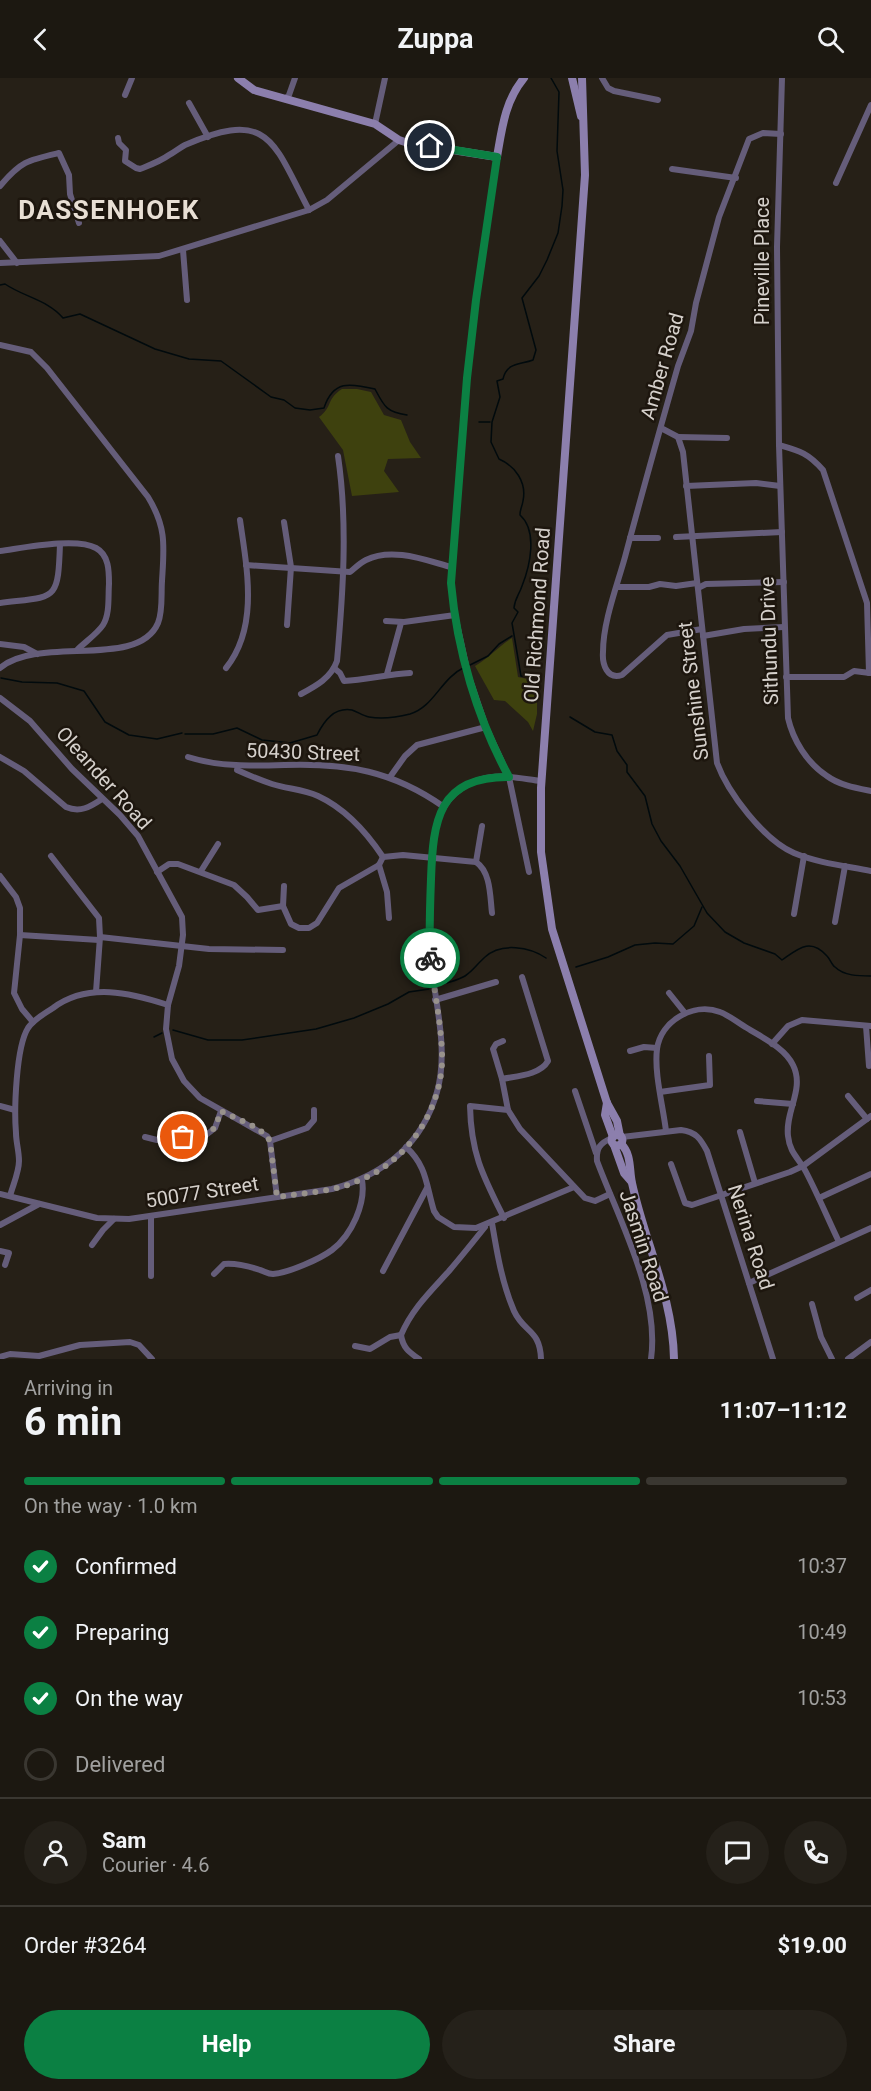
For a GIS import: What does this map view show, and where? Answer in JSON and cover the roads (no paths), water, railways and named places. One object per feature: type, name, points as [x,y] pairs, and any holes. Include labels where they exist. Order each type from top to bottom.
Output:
[{"type":"street","points":[[125,95],[132,78]]},
{"type":"street","points":[[238,78],[254,90],[375,124],[399,140],[497,157]]},
{"type":"street","points":[[285,99],[289,95],[295,78]]},
{"type":"street","points":[[375,124],[385,78]]},
{"type":"street","name":"Old Richmond Road","points":[[572,78],[582,120]]},
{"type":"street","name":"Old Richmond Road","points":[[582,78],[585,175],[541,781],[541,852],[552,929],[607,1103],[605,1115],[617,1140],[627,1152],[632,1181],[664,1289],[670,1316],[674,1359]]},
{"type":"street","points":[[602,78],[608,88],[614,91],[658,100]]},
{"type":"street","name":"Pineville Place","points":[[779,445],[777,248],[782,78]]},
{"type":"street","points":[[523,79],[505,112],[497,157],[468,367],[451,583],[455,615],[468,674],[486,727],[509,777],[529,872]]},
{"type":"street","points":[[189,103],[208,137]]},
{"type":"street","points":[[836,183],[871,105]]},
{"type":"street","points":[[118,138],[127,153],[125,161],[137,169],[208,137],[241,129],[262,135],[273,144],[309,210]]},
{"type":"street","name":"Amber Road","points":[[703,632],[667,635],[638,662],[617,676],[608,673],[604,667],[604,636],[616,587],[678,366],[691,331],[696,303],[719,217],[736,178],[742,154],[749,139],[763,133],[781,134]]},
{"type":"street","points":[[0,263],[149,257],[183,250],[309,210],[327,200],[399,140]]},
{"type":"street","points":[[0,184],[28,160],[59,153],[69,175],[70,194],[79,223]]},
{"type":"street","points":[[672,169],[736,178]]},
{"type":"street","points":[[0,241],[17,263]]},
{"type":"street","points":[[183,250],[188,300]]},
{"type":"street","points":[[0,345],[27,350],[40,361],[148,497],[163,528],[165,544],[160,614],[157,625],[140,643],[127,648],[50,651],[5,664],[0,668]]},
{"type":"street","points":[[662,428],[678,437],[727,438]]},
{"type":"street","name":"Sunshine Street","points":[[678,437],[683,452],[717,763],[723,780],[731,793],[771,838],[788,850],[804,856],[871,871]]},
{"type":"street","points":[[779,445],[804,452],[823,470],[867,603],[870,673],[854,671],[844,677],[830,678],[786,677]]},
{"type":"street","name":"Sithundu Drive","points":[[779,445],[788,718],[796,742],[827,776],[848,786],[871,791]]},
{"type":"street","points":[[301,694],[318,685],[334,668],[338,654],[343,570],[342,489],[338,456]]},
{"type":"street","points":[[686,486],[756,483],[780,486]]},
{"type":"street","points":[[226,668],[239,650],[245,633],[246,565],[240,520]]},
{"type":"street","points":[[284,522],[291,567],[287,625]]},
{"type":"street","points":[[676,537],[782,532]]},
{"type":"street","points":[[630,538],[658,538]]},
{"type":"street","points":[[0,551],[60,544],[88,545],[96,548],[105,558],[108,564],[106,618],[101,627],[76,650]]},
{"type":"street","points":[[0,603],[50,595],[57,582],[60,544]]},
{"type":"street","points":[[246,565],[350,572],[365,560],[400,555],[451,567]]},
{"type":"street","points":[[616,587],[784,582]]},
{"type":"street","points":[[386,621],[401,622],[455,615]]},
{"type":"street","points":[[387,674],[401,622]]},
{"type":"street","points":[[703,632],[784,627]]},
{"type":"street","points":[[0,644],[24,647],[37,654]]},
{"type":"street","points":[[334,668],[340,672],[344,681],[410,673]]},
{"type":"street","name":"Oleander Road","points":[[0,698],[30,721],[138,836],[182,917],[182,947],[176,982],[168,1005],[166,1029],[172,1059],[189,1088],[200,1098],[260,1131],[270,1141]]},
{"type":"street","points":[[390,777],[405,756],[417,745],[486,727]]},
{"type":"street","points":[[0,757],[24,771],[66,807],[82,809],[102,799]]},
{"type":"street","name":"50430 Street","points":[[188,757],[237,768],[288,764],[372,771],[390,777],[444,807]]},
{"type":"street","points":[[237,768],[274,784],[303,790],[325,800],[350,818],[383,856]]},
{"type":"street","name":"50077 Street","points":[[0,1194],[97,1218],[151,1217],[332,1189],[362,1180],[388,1165],[406,1147],[430,1111],[439,1082],[442,1056],[429,932],[436,823],[451,796],[464,786],[484,778],[509,777],[541,781]]},
{"type":"street","points":[[476,862],[482,826]]},
{"type":"street","points":[[201,871],[218,844]]},
{"type":"street","points":[[383,856],[403,855],[476,862],[485,872],[492,914]]},
{"type":"street","points":[[51,856],[96,913],[100,922],[96,992]]},
{"type":"street","points":[[284,886],[283,906],[294,927],[304,929],[314,927],[339,888],[379,865],[383,856]]},
{"type":"street","points":[[794,914],[804,856]]},
{"type":"street","points":[[157,872],[169,864],[178,864],[234,885],[258,910],[283,906]]},
{"type":"street","points":[[379,865],[387,891],[389,918]]},
{"type":"street","points":[[835,922],[845,866]]},
{"type":"street","points":[[0,876],[18,900],[20,908],[20,935],[14,993],[22,1009],[33,1022]]},
{"type":"street","points":[[20,935],[227,950],[263,948],[283,950]]},
{"type":"street","points":[[502,1079],[531,1073],[548,1062],[522,977]]},
{"type":"street","points":[[435,1000],[496,982]]},
{"type":"street","points":[[10,1196],[19,1159],[15,1110],[21,1049],[24,1037],[33,1022],[71,998],[96,992],[126,993],[168,1005]]},
{"type":"street","points":[[669,993],[685,1013]]},
{"type":"street","points":[[598,1150],[617,1140],[666,1131],[657,1048],[661,1036],[668,1025],[685,1013],[699,1010],[720,1012],[788,1056],[798,1077],[788,1136],[795,1159],[803,1166],[839,1242]]},
{"type":"street","points":[[772,1044],[788,1026],[802,1020],[868,1026],[869,1066]]},
{"type":"street","points":[[503,1041],[496,1044],[493,1049],[508,1110],[520,1129],[589,1201],[595,1201],[610,1194]]},
{"type":"street","points":[[630,1051],[644,1047],[657,1048]]},
{"type":"street","points":[[660,1092],[710,1085],[709,1056]]},
{"type":"street","name":"Jasmin Road","points":[[575,1091],[598,1150],[597,1161],[647,1296],[651,1359]]},
{"type":"street","points":[[671,1164],[685,1203],[693,1205],[783,1175],[803,1166],[869,1118],[848,1096]]},
{"type":"street","points":[[757,1101],[793,1104]]},
{"type":"street","points":[[0,1106],[15,1110]]},
{"type":"street","points":[[504,1218],[486,1184],[474,1152],[470,1106],[508,1110]]},
{"type":"street","points":[[277,1197],[270,1141],[307,1128],[314,1120],[314,1110]]},
{"type":"street","points":[[145,1137],[157,1140],[206,1135],[215,1128],[221,1111]]},
{"type":"street","name":"Nerina Road","points":[[666,1131],[690,1131],[699,1137],[707,1151],[773,1359]]},
{"type":"street","points":[[740,1132],[755,1183]]},
{"type":"street","points":[[406,1147],[417,1156],[422,1165],[434,1211],[446,1223],[468,1229],[489,1225],[574,1187]]},
{"type":"street","points":[[819,1198],[871,1174]]},
{"type":"street","points":[[214,1274],[224,1264],[232,1263],[270,1274],[297,1267],[332,1250],[349,1229],[359,1209],[363,1198],[362,1180]]},
{"type":"street","points":[[383,1271],[427,1187]]},
{"type":"street","points":[[0,1225],[39,1204]]},
{"type":"street","points":[[151,1217],[151,1276]]},
{"type":"street","points":[[92,1245],[114,1219]]},
{"type":"street","points":[[419,1359],[406,1350],[402,1343],[400,1335],[407,1319],[489,1225]]},
{"type":"street","points":[[489,1225],[501,1273],[514,1310],[518,1319],[537,1338],[541,1359]]},
{"type":"street","points":[[749,1283],[871,1228]]},
{"type":"street","points":[[0,1251],[9,1253],[5,1265]]},
{"type":"street","points":[[857,1298],[871,1290]]},
{"type":"street","points":[[812,1304],[821,1337],[832,1359]]},
{"type":"street","points":[[355,1346],[370,1349],[390,1337],[400,1335]]},
{"type":"street","points":[[0,1357],[10,1354],[39,1356],[80,1345],[130,1342],[139,1345],[152,1359]]},
{"type":"street","points":[[848,1359],[871,1342]]},
{"type":"waterway","points":[[538,678],[521,676],[512,623],[518,612],[514,608],[525,578],[531,549],[529,530],[520,515],[523,487],[515,470],[499,459],[491,442],[492,422],[500,397],[497,381],[503,379],[511,367],[533,360],[536,350],[522,298],[539,276],[558,233],[563,190],[557,151],[559,92],[551,78]]},
{"type":"waterway","points":[[0,285],[5,284],[43,303],[63,318],[80,314],[155,349],[189,359],[221,361],[271,397],[284,400],[295,408],[310,410],[324,408],[332,392],[350,385],[375,389],[386,407],[394,412],[407,415]]},
{"type":"waterway","points":[[479,422],[490,422]]},
{"type":"waterway","points":[[470,665],[488,656],[499,644],[512,636]]},
{"type":"waterway","points":[[185,734],[213,734],[237,728],[262,740],[290,743],[317,735],[326,720],[340,711],[352,710],[379,718],[410,714],[425,705],[450,678],[465,667]]},
{"type":"waterway","points":[[1,678],[22,682],[57,683],[84,691],[105,722],[129,735],[157,739],[182,733]]},
{"type":"waterway","points":[[570,717],[595,732],[612,735],[617,751],[627,765],[627,772],[645,796],[652,824],[661,841],[680,866],[707,913],[725,932],[744,943],[775,954],[782,960],[804,947],[815,947],[821,950],[839,970],[857,976],[871,976]]},
{"type":"waterway","points":[[576,967],[608,957],[635,945],[673,944],[694,926],[702,907]]},
{"type":"waterway","points":[[447,983],[465,976],[485,957],[499,949],[524,949],[546,958]]},
{"type":"waterway","points":[[173,1030],[208,1040],[242,1040],[316,1029],[354,1018],[388,1004],[409,992],[429,989]]},
{"type":"waterway","points":[[154,1037],[162,1033]]},
{"type":"district","name":"DASSENHOEK","points":[[109,210]]}]
